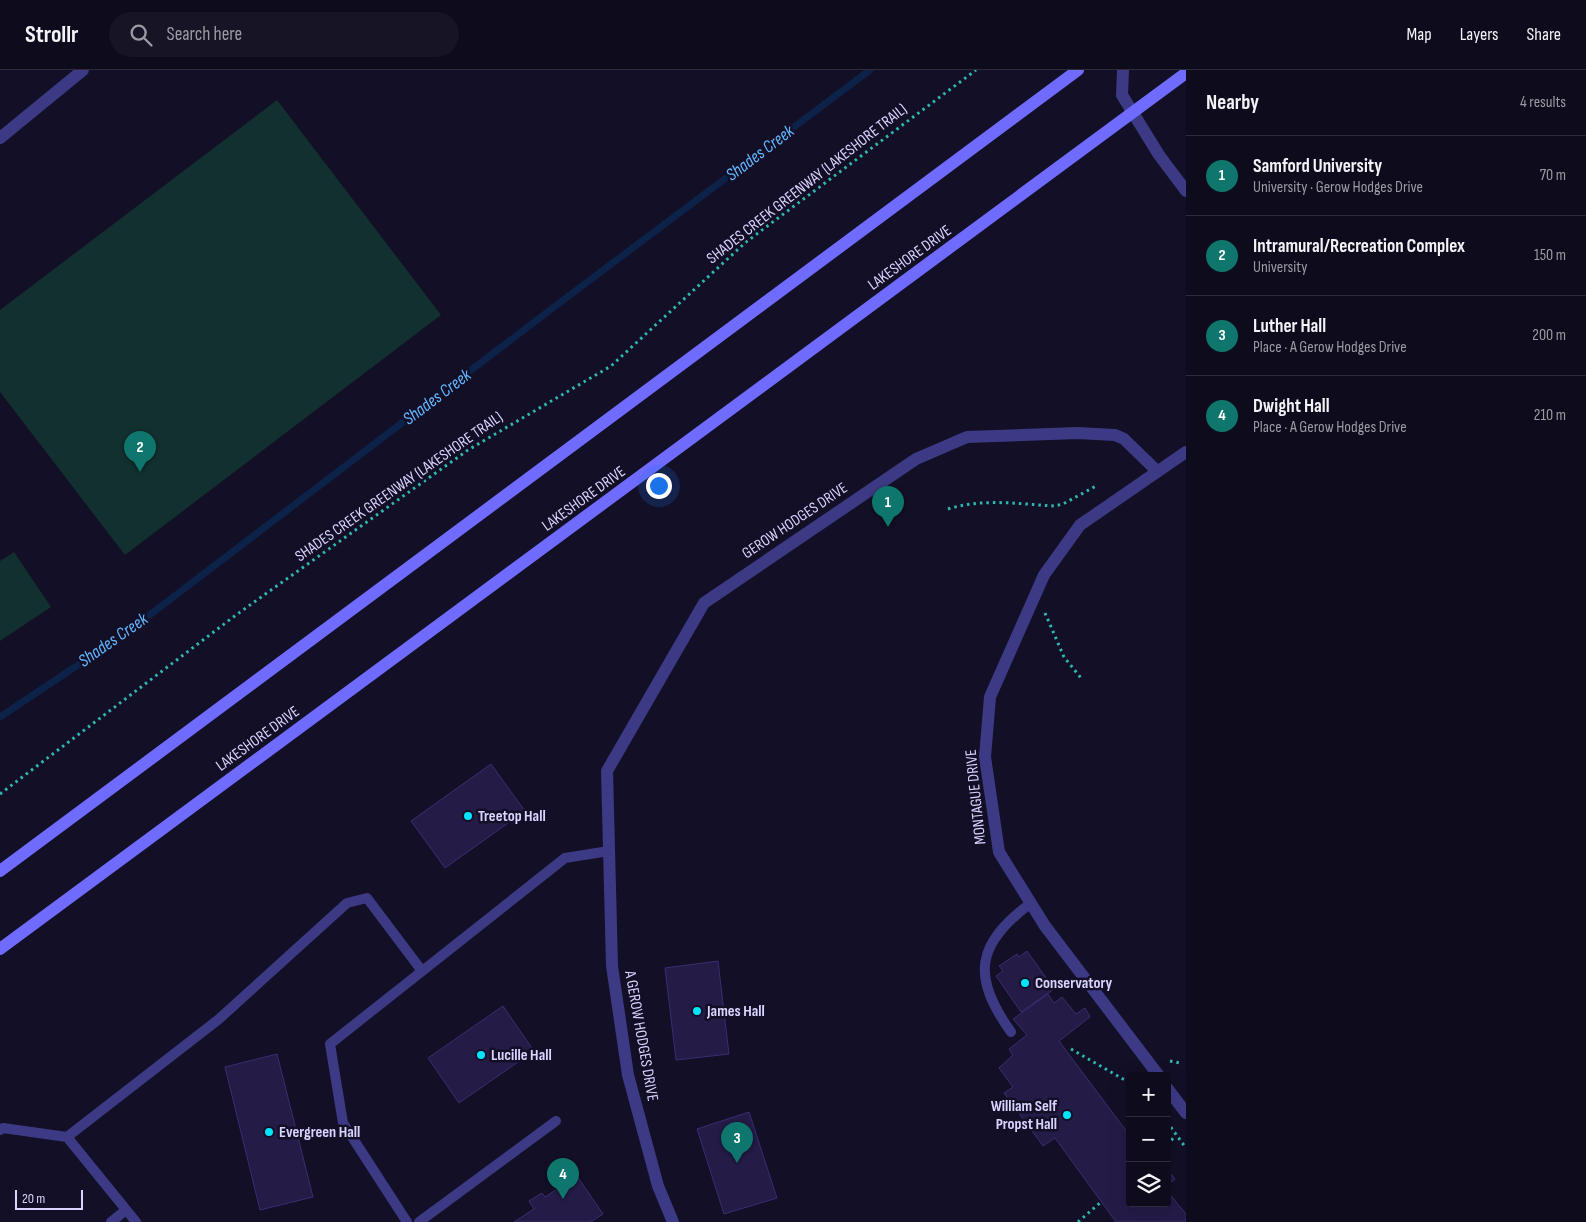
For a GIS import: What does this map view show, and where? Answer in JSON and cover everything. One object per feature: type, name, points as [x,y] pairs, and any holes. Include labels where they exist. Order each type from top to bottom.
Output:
[{"type":"main road","points":[[0,871],[1078,70]]},
{"type":"main road","name":"LAKESHORE DRIVE","points":[[0,949],[1186,73]]},
{"type":"street","points":[[0,138],[83,70]]},
{"type":"street","points":[[1123,70],[1122,94],[1159,156],[1186,191]]},
{"type":"street","name":"GEROW HODGES DRIVE","points":[[609,851],[607,771],[704,603],[916,459],[967,437],[1076,433],[1115,435],[1124,439],[1157,471]]},
{"type":"street","name":"MONTAGUE DRIVE","points":[[1155,1072],[1045,926],[999,852],[985,757],[990,698],[1044,575],[1080,525],[1186,452]]},
{"type":"street","name":"A GEROW HODGES DRIVE","points":[[609,851],[612,966],[628,1075],[658,1186],[673,1222]]},
{"type":"street","points":[[1171,1093],[1186,1113]]},
{"type":"lane","points":[[408,1222],[343,1122],[330,1044],[565,858],[609,851]]},
{"type":"lane","points":[[67,1137],[218,1019],[348,903],[367,898],[422,970]]},
{"type":"lane","points":[[1011,1032],[1001,1019],[987,987],[984,972],[985,957],[993,939],[1004,925],[1031,903]]},
{"type":"lane","points":[[420,1222],[556,1121]]},
{"type":"lane","points":[[1,1128],[67,1137],[136,1222]]},
{"type":"lane","points":[[111,1222],[126,1210]]},
{"type":"path","name":"SHADES CREEK GREENWAY (LAKESHORE TRAIL)","points":[[0,794],[236,615],[460,456],[611,366],[746,242],[976,70]]},
{"type":"path","points":[[948,509],[961,505],[985,502],[1054,506],[1063,504],[1096,486]]},
{"type":"path","points":[[1045,606],[1045,612],[1064,657],[1081,678]]},
{"type":"path","points":[[1071,1049],[1126,1081]]},
{"type":"path","points":[[1171,1129],[1186,1148]]},
{"type":"path","points":[[1171,1140],[1175,1136]]},
{"type":"path","points":[[1078,1222],[1101,1202]]},
{"type":"green space","points":[[277,100],[441,315],[125,555],[0,392],[0,310]]},
{"type":"green space","points":[[14,552],[51,607],[0,641],[0,561]]},
{"type":"building","name":"Treetop Hall","points":[[491,764],[525,811],[445,868],[411,821]]},
{"type":"building","name":"Conservatory","points":[[1027,951],[1054,989],[1021,1012],[996,976],[1003,971],[999,966],[1017,954],[1019,957]]},
{"type":"building","name":"James Hall","points":[[718,961],[729,1054],[676,1060],[665,968]]},
{"type":"building","name":"William Self Propst Hall","points":[[1048,994],[1054,1003],[1062,997],[1076,1014],[1085,1008],[1090,1017],[1059,1041],[1126,1131],[1126,1207],[1171,1207],[1171,1196],[1186,1214],[1186,1222],[1116,1222],[1055,1138],[1043,1146],[1004,1093],[1013,1087],[999,1068],[1013,1055],[1009,1049],[1027,1035],[1013,1019]]},
{"type":"building","name":"Lucille Hall","points":[[503,1006],[534,1051],[459,1103],[428,1058]]},
{"type":"building","name":"Evergreen Hall","points":[[277,1054],[313,1197],[260,1210],[225,1067]]},
{"type":"building","points":[[749,1112],[777,1198],[724,1214],[697,1129]]},
{"type":"building","points":[[1171,1174],[1175,1179],[1171,1182]]},
{"type":"building","points":[[577,1176],[603,1214],[591,1222],[514,1222],[534,1209],[529,1201],[542,1193],[545,1197]]},
{"type":"waterway","name":"Shades Creek","points":[[0,717],[126,633],[554,307],[870,70]]},
{"type":"place","name":"Intramural/Recreation Complex","points":[[140,472]]},
{"type":"place","name":"Samford University","points":[[888,527]]},
{"type":"place","name":"Treetop Hall","points":[[468,816]]},
{"type":"place","name":"Conservatory","points":[[1025,983]]},
{"type":"place","name":"James Hall","points":[[697,1011]]},
{"type":"place","name":"Lucille Hall","points":[[481,1055]]},
{"type":"place","name":"William Self Propst Hall","points":[[1067,1115]]},
{"type":"place","name":"Evergreen Hall","points":[[269,1132]]},
{"type":"place","name":"Luther Hall","points":[[737,1163]]},
{"type":"place","name":"Dwight Hall","points":[[563,1199]]}]
